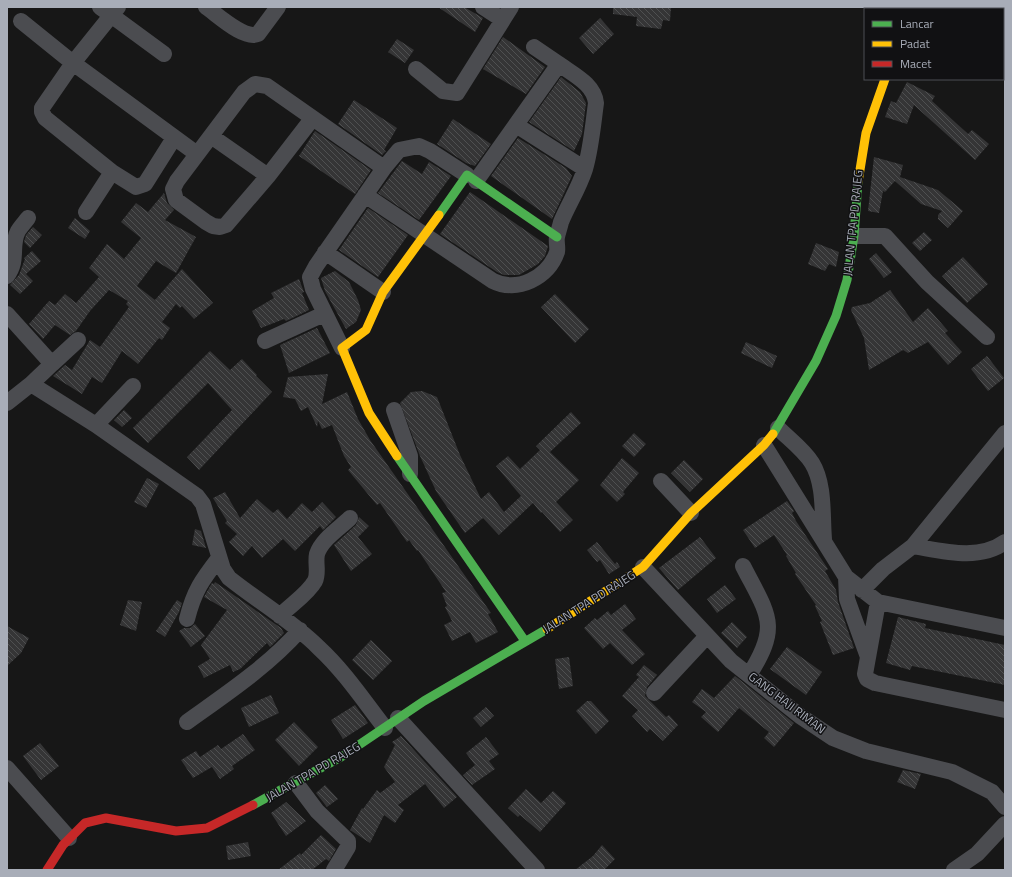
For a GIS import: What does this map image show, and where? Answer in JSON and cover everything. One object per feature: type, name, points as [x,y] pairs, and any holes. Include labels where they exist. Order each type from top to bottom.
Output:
[{"type":"street","points":[[206,7],[244,34],[254,36],[258,34],[278,7]]},
{"type":"street","points":[[416,69],[443,91],[457,93],[507,14],[483,7]]},
{"type":"street","points":[[164,54],[110,10],[42,108],[42,112],[45,118],[112,172],[132,186],[140,187],[149,178],[174,138]]},
{"type":"street","points":[[21,21],[73,63],[198,154]]},
{"type":"street","points":[[365,195],[493,281],[502,285],[513,286],[531,281],[544,272],[553,261],[557,250],[557,237],[561,223],[585,169],[596,103],[595,94],[591,88],[534,47]]},
{"type":"street","points":[[342,348],[366,330],[382,292],[423,234],[516,125],[559,64]]},
{"type":"street","name":"JALAN TPA PD RAJEG","points":[[47,870],[69,838],[85,823],[106,818],[176,831],[207,828],[237,814],[296,783],[392,723],[424,700],[591,602],[643,567],[691,513],[764,445],[778,428],[816,361],[836,316],[848,280],[854,236],[859,168],[870,117],[885,80]]},
{"type":"street","points":[[312,119],[268,176],[226,225],[220,227],[212,226],[176,200],[173,189],[177,181],[244,92],[255,84],[267,86],[384,168]]},
{"type":"street","points":[[516,125],[585,169]]},
{"type":"street","points":[[211,136],[268,176]]},
{"type":"street","points":[[525,641],[369,413],[342,348],[313,289],[310,277],[325,252],[384,168],[400,150],[419,146],[430,151],[472,178],[557,237]]},
{"type":"street","points":[[86,212],[112,172]]},
{"type":"street","points":[[7,276],[15,261],[14,248],[18,231],[28,218]]},
{"type":"street","points":[[854,236],[885,236],[927,282],[987,337]]},
{"type":"street","points":[[325,252],[382,292]]},
{"type":"street","points":[[7,314],[52,364]]},
{"type":"street","points":[[265,341],[324,314]]},
{"type":"street","points":[[7,403],[31,384],[78,340]]},
{"type":"street","points":[[31,384],[96,425],[191,491],[204,504],[219,558],[223,569],[230,578],[300,630],[392,723],[435,756],[537,870]]},
{"type":"street","points":[[96,425],[133,386]]},
{"type":"street","points":[[394,410],[410,456],[410,474]]},
{"type":"street","points":[[778,428],[812,463],[816,473],[821,495],[824,543]]},
{"type":"street","points":[[862,590],[883,569],[913,546],[1005,434]]},
{"type":"street","points":[[764,445],[846,577],[862,590],[878,602],[1005,628]]},
{"type":"street","points":[[661,481],[691,513]]},
{"type":"street","points":[[280,616],[314,583],[317,575],[317,555],[320,548],[350,518]]},
{"type":"street","points":[[913,546],[973,553],[996,549],[1005,542]]},
{"type":"street","points":[[188,619],[192,599],[199,585],[219,558]]},
{"type":"street","points":[[743,566],[769,623],[766,646],[749,675]]},
{"type":"street","name":"GANG HAJI RIMAN","points":[[643,567],[731,661],[800,716],[833,738],[866,751],[952,772],[992,792],[1005,807]]},
{"type":"street","points":[[846,577],[847,599],[868,657]]},
{"type":"street","points":[[878,602],[864,674],[867,679],[875,683],[1005,710]]},
{"type":"street","points":[[187,722],[254,673],[285,646],[300,630]]},
{"type":"street","points":[[654,693],[707,636]]},
{"type":"street","points":[[7,768],[69,838]]},
{"type":"street","points":[[296,783],[317,811],[348,841],[348,846],[334,870]]},
{"type":"street","points":[[954,870],[977,854],[1005,824]]},
{"type":"building","points":[[438,7],[464,7],[483,18],[475,32]]},
{"type":"building","points":[[613,7],[671,7],[670,21],[663,20],[661,29],[636,26],[637,17],[613,14]]},
{"type":"building","points":[[600,18],[614,34],[593,54],[579,38]]},
{"type":"building","points":[[503,37],[545,67],[526,94],[483,69]]},
{"type":"building","points":[[397,39],[414,50],[405,63],[388,52]]},
{"type":"building","points":[[561,77],[580,92],[586,103],[582,134],[574,151],[529,122]]},
{"type":"building","points":[[907,82],[935,96],[932,101],[968,134],[972,130],[989,144],[975,160],[914,105],[907,124],[885,117],[891,101],[896,103]]},
{"type":"building","points":[[354,100],[397,128],[384,150],[386,151],[382,155],[338,124]]},
{"type":"building","points":[[453,119],[491,144],[475,166],[466,163],[437,144]]},
{"type":"building","points":[[315,131],[371,170],[355,194],[299,156]]},
{"type":"building","points":[[518,138],[566,168],[572,176],[552,219],[491,176]]},
{"type":"building","points":[[874,157],[903,165],[900,177],[938,190],[963,211],[948,228],[938,219],[938,215],[942,211],[921,204],[895,181],[885,192],[883,191],[879,213],[868,211]]},
{"type":"building","points":[[402,161],[422,174],[429,162],[451,176],[419,220],[378,193]]},
{"type":"building","points":[[470,192],[548,246],[545,256],[538,264],[519,275],[504,275],[497,272],[440,234]]},
{"type":"building","points":[[164,193],[167,203],[174,210],[165,220],[196,237],[176,273],[156,261],[137,286],[155,300],[182,269],[213,303],[194,319],[182,306],[180,308],[176,304],[162,322],[170,328],[162,340],[159,338],[138,364],[122,351],[102,383],[92,377],[82,394],[53,376],[65,365],[72,370],[90,340],[100,347],[129,307],[126,304],[128,301],[109,290],[90,311],[76,331],[70,335],[55,325],[43,339],[29,324],[49,301],[55,305],[65,294],[76,303],[99,277],[89,268],[107,244],[124,259],[141,238],[121,222],[136,203],[148,212]]},
{"type":"building","points":[[368,208],[408,235],[378,277],[339,250]]},
{"type":"building","points":[[75,218],[90,231],[85,239],[68,228]]},
{"type":"building","points":[[33,227],[42,235],[30,248],[24,242],[26,235]]},
{"type":"building","points":[[924,232],[932,240],[920,251],[912,243]]},
{"type":"building","points":[[816,243],[839,252],[836,267],[829,264],[825,271],[808,264]]},
{"type":"building","points":[[32,251],[41,261],[26,274],[33,281],[20,294],[10,285],[19,275],[25,259],[24,258]]},
{"type":"building","points":[[876,253],[892,272],[884,278],[869,259]]},
{"type":"building","points":[[963,257],[988,284],[967,303],[942,276]]},
{"type":"building","points":[[335,271],[349,282],[361,310],[356,322],[346,329],[325,291],[321,278]]},
{"type":"building","points":[[299,279],[304,292],[302,293],[309,310],[286,321],[284,319],[261,328],[252,311],[274,298],[271,293]]},
{"type":"building","points":[[890,290],[913,322],[928,308],[948,331],[945,333],[962,352],[948,365],[928,342],[908,353],[903,350],[869,370],[864,338],[851,310],[852,307],[870,303]]},
{"type":"building","points":[[555,294],[589,329],[575,343],[541,307]]},
{"type":"building","points":[[317,328],[330,353],[289,373],[280,345]]},
{"type":"building","points":[[746,342],[777,356],[772,368],[741,353]]},
{"type":"building","points":[[210,351],[230,370],[242,359],[272,392],[199,470],[187,457],[232,410],[208,383],[148,443],[133,428]]},
{"type":"building","points":[[987,356],[1004,378],[988,391],[971,369]]},
{"type":"building","points":[[328,374],[322,404],[347,392],[358,419],[370,440],[491,613],[488,614],[498,632],[476,643],[470,632],[452,641],[444,625],[452,621],[445,607],[447,606],[442,593],[446,592],[418,550],[417,551],[409,540],[407,542],[380,503],[377,505],[348,470],[351,467],[344,456],[332,425],[322,429],[318,421],[317,427],[308,407],[301,411],[295,399],[283,397],[288,377]]},
{"type":"building","points":[[422,391],[437,397],[460,455],[481,499],[489,492],[504,512],[521,496],[496,466],[508,456],[520,469],[540,450],[536,446],[571,412],[581,423],[550,452],[579,480],[556,502],[573,520],[560,532],[533,503],[499,535],[483,518],[465,533],[436,491],[420,456],[400,403],[411,392]]},
{"type":"building","points":[[124,410],[132,418],[122,427],[114,420]]},
{"type":"building","points":[[634,433],[646,444],[634,457],[622,446]]},
{"type":"building","points":[[622,458],[639,473],[623,492],[625,494],[617,502],[600,485]]},
{"type":"building","points":[[684,460],[703,479],[690,492],[671,473]]},
{"type":"building","points":[[147,478],[159,484],[146,508],[134,502]]},
{"type":"building","points":[[225,492],[240,518],[257,499],[273,513],[278,509],[287,519],[302,503],[312,512],[322,502],[336,517],[323,530],[320,526],[295,551],[283,539],[262,558],[252,546],[243,556],[229,542],[237,534],[225,523],[227,521],[213,498]]},
{"type":"building","points":[[787,501],[794,511],[792,513],[796,521],[828,569],[825,571],[836,590],[838,602],[854,648],[833,655],[820,622],[822,621],[815,606],[816,605],[795,574],[796,573],[786,556],[787,555],[774,535],[755,548],[743,530]]},
{"type":"building","points":[[359,517],[369,526],[358,537],[372,554],[351,571],[334,545],[356,525]]},
{"type":"building","points":[[195,529],[201,531],[206,548],[192,545]]},
{"type":"building","points":[[700,537],[716,558],[678,590],[659,568]]},
{"type":"building","points":[[597,542],[615,564],[617,562],[620,567],[609,574],[600,560],[597,562],[587,550]]},
{"type":"building","points":[[215,582],[281,628],[284,633],[270,647],[267,643],[240,669],[233,672],[230,665],[204,678],[198,666],[210,659],[201,645],[227,610],[204,597],[212,583],[214,584]]},
{"type":"building","points":[[725,585],[736,599],[717,613],[707,599]]},
{"type":"building","points":[[128,600],[142,602],[136,631],[120,625]]},
{"type":"building","points":[[177,600],[182,603],[179,612],[165,637],[156,631]]},
{"type":"building","points":[[625,604],[636,619],[622,630],[645,654],[632,665],[610,643],[603,649],[584,628],[595,618],[597,620],[608,611],[611,615]]},
{"type":"building","points":[[898,617],[926,624],[925,628],[1005,645],[1005,685],[912,666],[910,670],[886,663]]},
{"type":"building","points":[[732,622],[747,637],[737,648],[721,633]]},
{"type":"building","points":[[195,624],[205,636],[191,647],[179,631],[184,628],[190,628]]},
{"type":"building","points":[[7,626],[29,638],[21,653],[7,666]]},
{"type":"building","points":[[371,640],[392,661],[373,680],[352,660]]},
{"type":"building","points":[[787,647],[822,672],[806,695],[770,669]]},
{"type":"building","points":[[569,657],[573,686],[559,689],[555,659]]},
{"type":"building","points":[[644,665],[657,675],[647,687],[645,696],[666,717],[669,715],[678,725],[663,741],[650,729],[647,732],[632,716],[638,710],[622,696],[639,677],[636,675]]},
{"type":"building","points":[[735,676],[794,723],[774,747],[764,738],[769,732],[739,708],[718,732],[701,717],[706,712],[692,702],[702,689],[714,698]]},
{"type":"building","points":[[271,695],[279,713],[249,727],[241,708]]},
{"type":"building","points":[[587,701],[591,701],[609,721],[596,734],[576,711]]},
{"type":"building","points":[[355,705],[368,723],[343,739],[331,720]]},
{"type":"building","points":[[486,707],[494,716],[481,727],[473,718]]},
{"type":"building","points":[[294,722],[318,747],[299,766],[275,740]]},
{"type":"building","points":[[243,734],[255,750],[232,766],[234,769],[220,779],[212,767],[193,778],[181,760],[196,751],[200,757],[218,745],[221,749]]},
{"type":"building","points":[[401,736],[457,797],[444,808],[425,784],[398,805],[404,810],[395,823],[384,815],[370,843],[350,830],[362,808],[363,809],[377,790],[380,793],[395,782],[384,767],[395,745],[392,742]]},
{"type":"building","points":[[486,737],[499,754],[489,761],[495,769],[472,785],[463,775],[475,765],[466,753]]},
{"type":"building","points":[[40,743],[59,766],[41,780],[23,756]]},
{"type":"building","points":[[903,770],[921,774],[915,789],[897,782]]},
{"type":"building","points":[[325,785],[338,799],[327,807],[316,793]]},
{"type":"building","points":[[526,789],[541,803],[553,791],[566,803],[540,832],[520,815],[518,817],[508,808]]},
{"type":"building","points":[[286,802],[306,821],[286,836],[271,813]]},
{"type":"building","points":[[321,835],[336,849],[329,861],[326,859],[312,870],[278,870],[300,853],[301,855]]},
{"type":"building","points":[[248,842],[251,856],[228,860],[226,846]]},
{"type":"building","points":[[602,845],[615,859],[604,870],[575,870],[593,856]]},
{"type":"traffic: fast","points":[[439,215],[467,175],[557,237]]},
{"type":"traffic: fast","points":[[773,434],[816,361],[836,316],[847,280],[854,236],[858,182]]},
{"type":"traffic: fast","points":[[397,456],[525,641]]},
{"type":"traffic: fast","points":[[253,805],[341,757],[424,701],[547,629]]},
{"type":"traffic: slow","points":[[858,182],[866,133],[885,80]]},
{"type":"traffic: slow","points":[[397,456],[369,413],[342,348],[366,330],[383,292],[439,215]]},
{"type":"traffic: slow","points":[[547,629],[643,567],[691,513],[764,445],[773,434]]},
{"type":"traffic: jam","points":[[47,870],[63,845],[85,823],[106,818],[176,831],[207,828],[253,805]]}]
